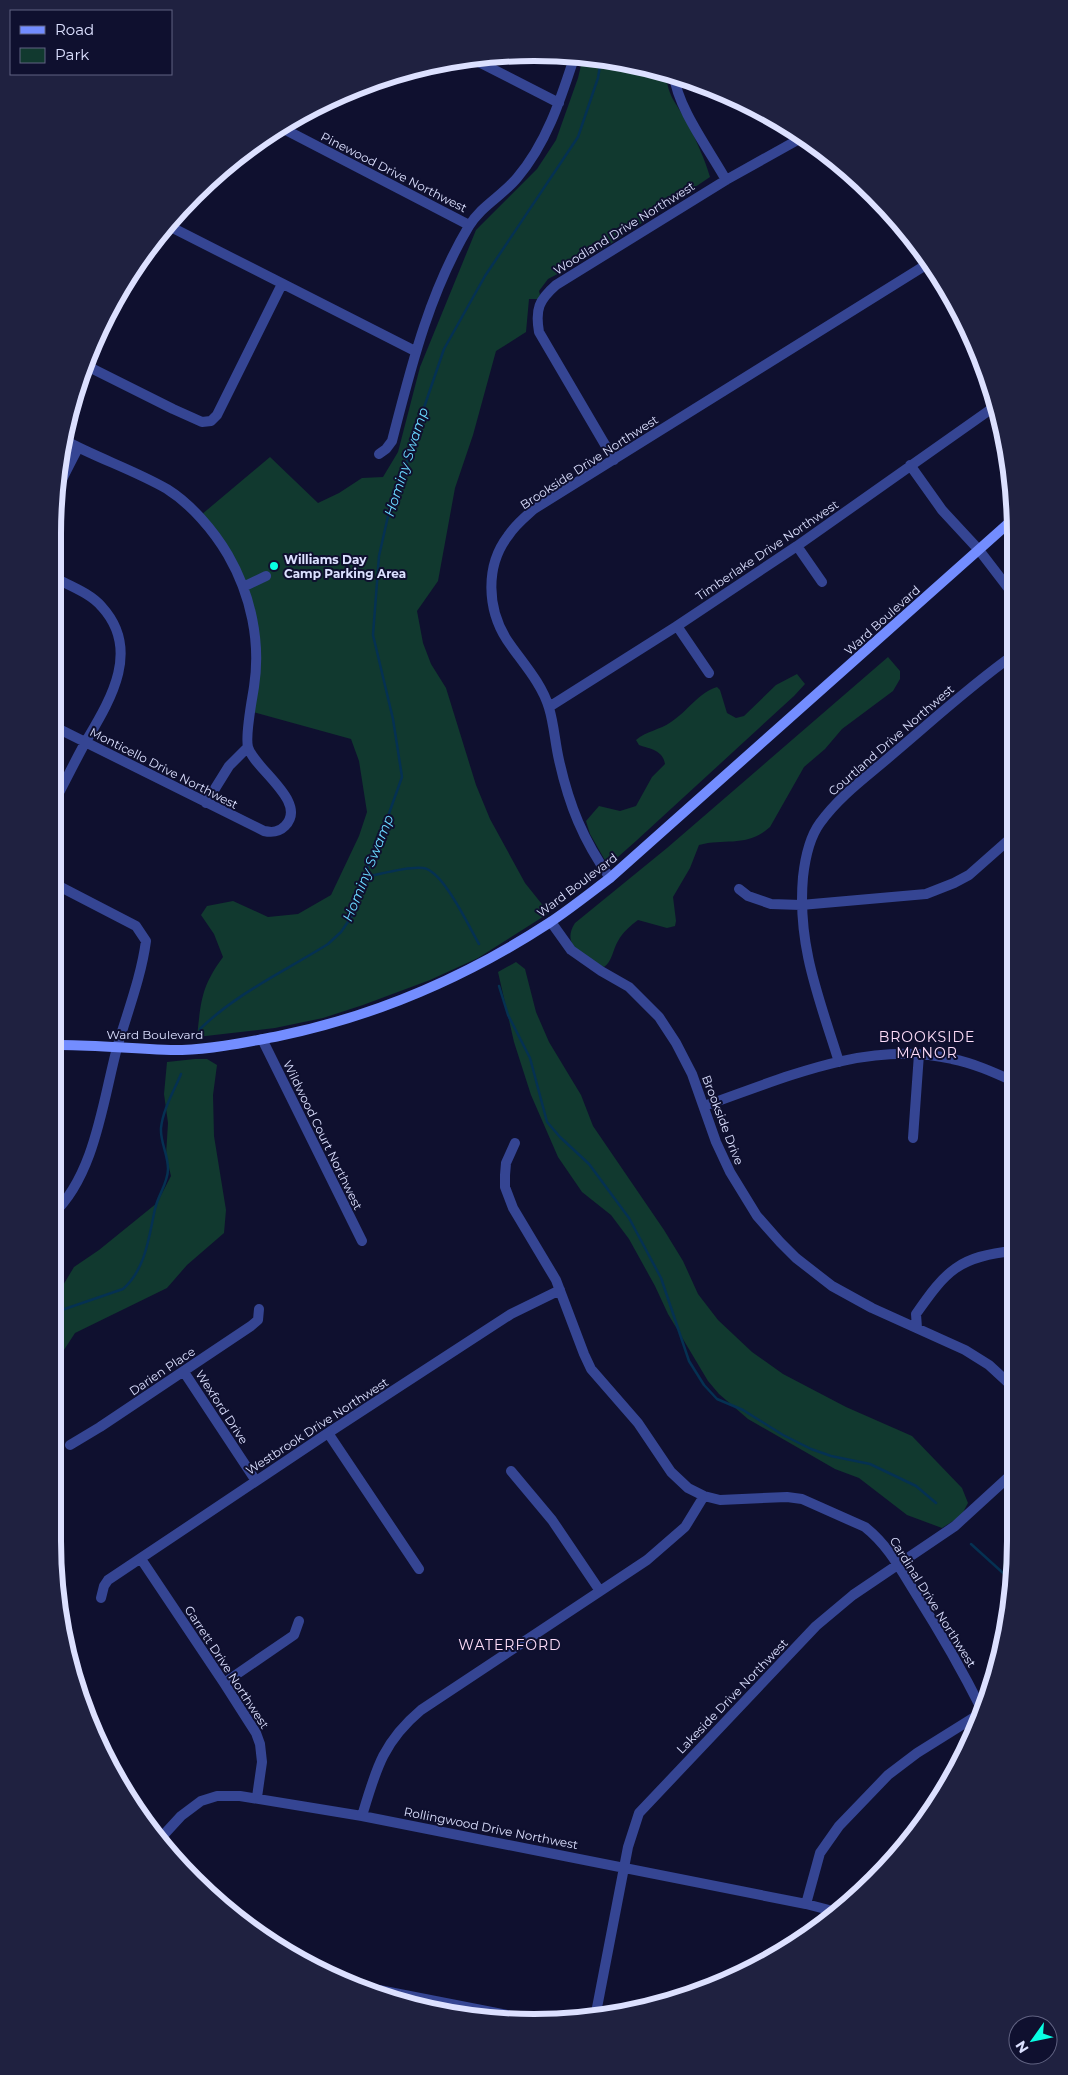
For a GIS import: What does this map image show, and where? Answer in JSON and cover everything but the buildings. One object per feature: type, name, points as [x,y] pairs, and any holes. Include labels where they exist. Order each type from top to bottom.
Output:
[{"type":"main road","name":"Ward Boulevard","points":[[61,1044],[182,1050],[262,1039],[308,1030],[352,1018],[420,993],[468,971],[551,922],[610,878],[1007,526]]},
{"type":"street","points":[[379,454],[392,441],[415,351],[441,281],[469,225],[480,210],[508,188],[526,168],[541,143],[559,103],[572,63]]},
{"type":"street","points":[[483,64],[559,103]]},
{"type":"street","points":[[675,83],[682,103],[726,180]]},
{"type":"street","name":"Pinewood Drive Northwest","points":[[288,131],[469,225]]},
{"type":"street","name":"Woodland Drive Northwest","points":[[614,460],[539,332],[538,314],[541,299],[556,285],[726,180],[796,141]]},
{"type":"street","points":[[174,228],[415,351]]},
{"type":"street","name":"Brookside Drive Northwest","points":[[610,878],[586,842],[576,819],[559,760],[549,707],[542,690],[498,624],[492,596],[493,570],[502,545],[518,523],[534,509],[924,266]]},
{"type":"street","points":[[91,368],[202,422],[211,421],[217,415],[282,284]]},
{"type":"street","name":"Timberlake Drive Northwest","points":[[549,707],[677,626],[797,546],[990,410]]},
{"type":"street","points":[[70,443],[166,489],[184,502],[210,530],[228,556],[243,587],[253,619],[257,657],[248,747],[229,766],[206,803]]},
{"type":"street","points":[[65,474],[78,448]]},
{"type":"street","points":[[910,465],[942,510],[979,550],[1007,586]]},
{"type":"street","points":[[797,546],[822,582]]},
{"type":"street","points":[[243,587],[266,576]]},
{"type":"street","points":[[61,582],[82,592],[101,606],[114,624],[120,640],[118,675],[102,716],[61,789]]},
{"type":"street","points":[[677,626],[709,673]]},
{"type":"street","name":"Courtland Drive Northwest","points":[[839,1062],[812,976],[804,941],[801,904],[807,855],[819,824],[845,795],[975,683],[1007,660]]},
{"type":"street","name":"Monticello Drive Northwest","points":[[61,730],[264,831],[273,832],[282,829],[291,817],[291,808],[279,788],[262,769],[248,747]]},
{"type":"street","points":[[738,889],[748,896],[771,904],[801,904],[926,894],[969,875],[1007,841]]},
{"type":"street","points":[[61,887],[136,926],[146,941],[134,993],[89,1152],[72,1189],[61,1202]]},
{"type":"street","name":"Brookside Drive","points":[[551,922],[571,950],[600,971],[629,988],[659,1017],[685,1058],[716,1142],[730,1172],[752,1209],[780,1242],[796,1258],[832,1286],[872,1308],[965,1350],[989,1365],[1007,1382]]},
{"type":"street","name":"Wildwood Court Northwest","points":[[262,1039],[362,1241]]},
{"type":"street","points":[[704,1106],[811,1069],[839,1062],[893,1054],[919,1054],[951,1058],[1007,1079]]},
{"type":"street","points":[[913,1138],[919,1054]]},
{"type":"street","name":"Cardinal Drive Northwest","points":[[515,1144],[506,1163],[505,1175],[508,1198],[542,1255],[560,1290],[591,1369],[638,1423],[671,1472],[688,1488],[704,1496],[720,1500],[787,1497],[810,1502],[865,1527],[881,1541],[898,1565],[963,1671],[978,1703]]},
{"type":"street","points":[[917,1328],[916,1314],[946,1275],[962,1264],[980,1256],[1007,1252]]},
{"type":"street","name":"Westbrook Drive Northwest","points":[[101,1598],[104,1586],[108,1580],[511,1314],[560,1290]]},
{"type":"street","name":"Darien Place","points":[[70,1445],[184,1372],[258,1320],[259,1309]]},
{"type":"street","name":"Wexford Drive","points":[[184,1372],[256,1481]]},
{"type":"street","points":[[328,1433],[419,1569]]},
{"type":"street","points":[[511,1472],[552,1520],[600,1591]]},
{"type":"street","name":"Lakeside Drive Northwest","points":[[598,2010],[626,1867],[628,1847],[634,1822],[645,1805],[816,1626],[853,1595],[955,1526],[1007,1478]]},
{"type":"street","points":[[362,1816],[380,1759],[390,1742],[409,1721],[421,1710],[647,1560],[676,1536],[693,1516],[704,1496]]},
{"type":"street","name":"Garrett Drive Northwest","points":[[141,1559],[256,1733],[260,1744],[262,1762],[256,1797]]},
{"type":"street","points":[[224,1683],[294,1635],[299,1621]]},
{"type":"street","points":[[806,1904],[820,1853],[839,1826],[888,1775],[972,1718]]},
{"type":"street","name":"Rollingwood Drive Northwest","points":[[164,1835],[181,1816],[201,1801],[217,1796],[256,1797],[626,1867],[806,1904],[828,1911]]},
{"type":"street","points":[[397,1994],[491,2012]]},
{"type":"green space","points":[[581,64],[626,70],[667,80],[671,95],[692,132],[710,177],[609,245],[548,279],[539,291],[541,299],[529,299],[526,332],[496,351],[473,435],[455,488],[438,581],[417,611],[423,643],[431,664],[446,688],[476,785],[490,819],[525,883],[549,913],[478,958],[430,980],[363,1005],[323,1018],[275,1028],[197,1037],[203,995],[210,977],[223,957],[214,934],[201,915],[207,906],[233,901],[268,917],[298,914],[331,895],[359,836],[367,812],[359,761],[351,739],[253,712],[253,605],[201,515],[270,457],[318,503],[339,493],[362,478],[383,477],[398,452],[420,367],[476,230],[537,169],[556,140]]},
{"type":"green space","points":[[888,657],[900,671],[900,679],[893,691],[842,729],[825,749],[804,767],[770,827],[753,838],[699,845],[690,868],[673,897],[675,926],[667,928],[638,920],[622,935],[616,944],[609,962],[604,967],[577,950],[571,938],[571,931],[575,923],[667,848]]},
{"type":"green space","points":[[797,674],[805,684],[794,696],[610,864],[606,862],[590,834],[586,821],[599,806],[620,811],[636,806],[652,777],[665,764],[664,759],[659,753],[639,745],[636,740],[671,722],[698,698],[717,687],[720,690],[727,713],[736,718],[744,716],[776,685]]},
{"type":"green space","points":[[516,962],[525,969],[536,1012],[549,1042],[581,1095],[593,1126],[664,1230],[683,1261],[698,1294],[718,1320],[752,1352],[783,1374],[846,1407],[912,1436],[962,1488],[968,1503],[961,1516],[942,1528],[907,1515],[859,1478],[835,1469],[748,1419],[719,1394],[708,1381],[668,1314],[629,1239],[611,1215],[582,1192],[558,1157],[531,1095],[514,1042],[498,972]]},
{"type":"green space","points":[[207,1059],[217,1065],[213,1095],[214,1136],[226,1210],[224,1233],[187,1265],[167,1288],[75,1333],[61,1353],[61,1289],[74,1267],[99,1250],[157,1203],[171,1176],[166,1155],[168,1123],[164,1094],[167,1062]]},
{"type":"green space","points":[[1007,1554],[1005,1579],[1004,1570]]},
{"type":"waterway","name":"Hominy Swamp","points":[[200,1029],[245,993],[328,944],[341,932],[352,916],[365,882],[369,860],[377,851],[402,777],[393,719],[373,635],[379,556],[391,503],[406,466],[444,349],[485,276],[578,137],[598,78],[600,66]]},
{"type":"waterway","points":[[366,877],[410,868],[423,868],[431,871],[439,878],[455,900],[479,944]]},
{"type":"waterway","points":[[499,986],[508,1015],[530,1058],[547,1122],[589,1164],[629,1218],[661,1278],[689,1361],[704,1385],[717,1399],[743,1410],[783,1435],[811,1449],[831,1456],[870,1464],[916,1486],[936,1503]]},
{"type":"waterway","name":"Hominy Swamp","points":[[61,1310],[123,1289],[137,1272],[145,1252],[156,1204],[168,1174],[168,1164],[161,1128],[166,1107],[181,1074]]},
{"type":"waterway","points":[[971,1544],[1006,1575]]},
{"type":"place","name":"Williams Day Camp Parking Area","points":[[274,566]]},
{"type":"district","name":"BROOKSIDE MANOR","points":[[927,1046]]},
{"type":"district","name":"WATERFORD","points":[[510,1645]]}]
